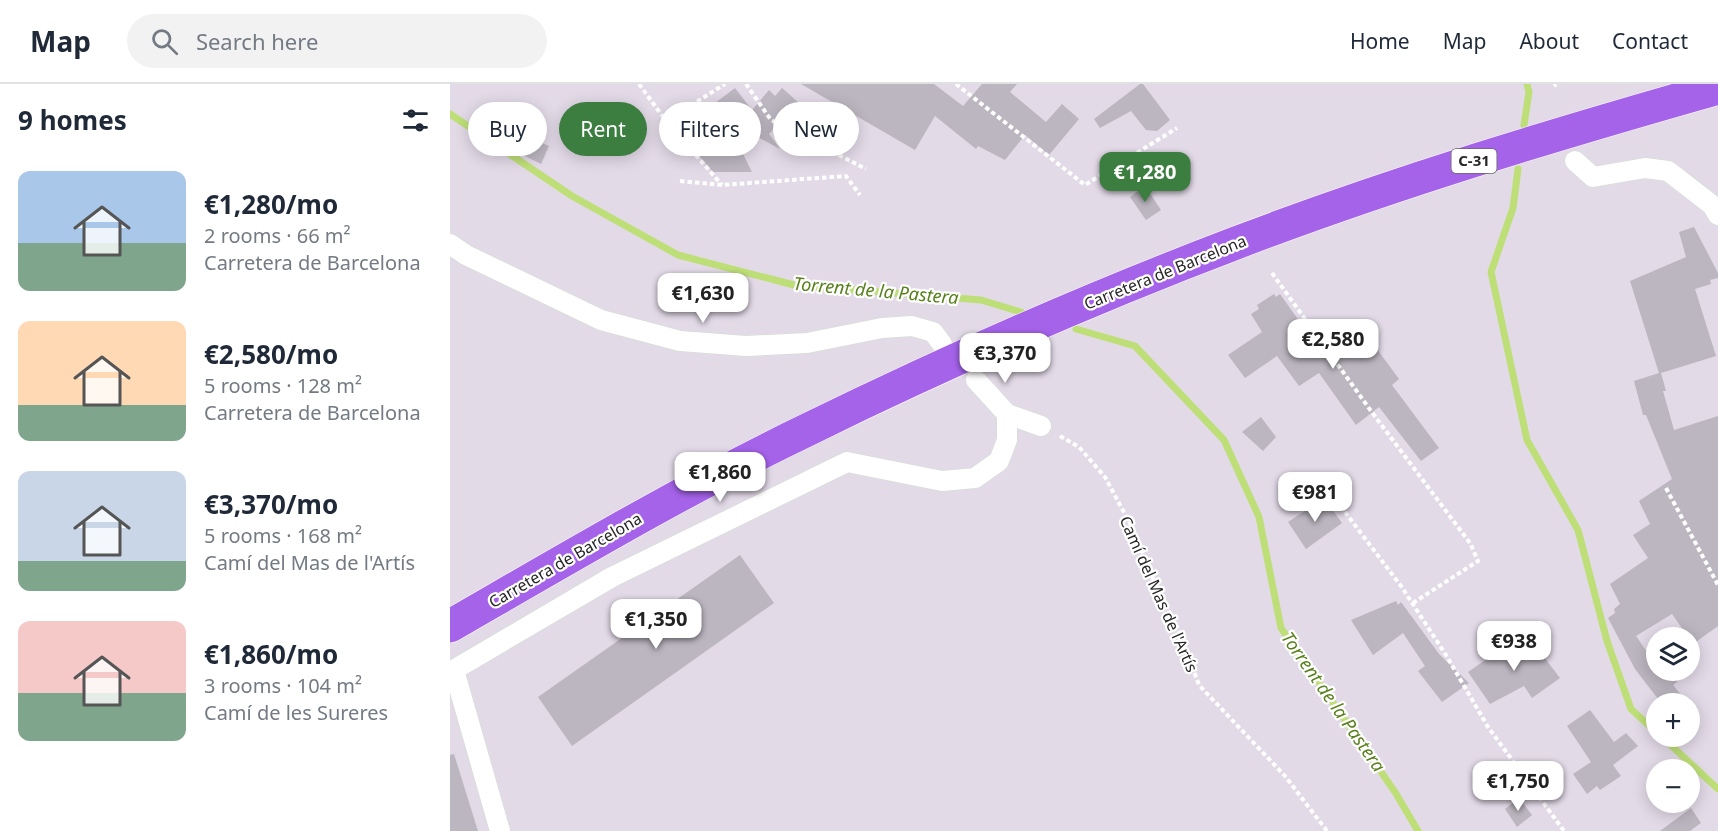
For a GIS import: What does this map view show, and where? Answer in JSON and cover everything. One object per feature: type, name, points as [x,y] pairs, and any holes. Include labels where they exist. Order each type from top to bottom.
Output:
[{"type":"highway","name":"Carretera de Barcelona","points":[[450,626],[676,496],[807,429],[1026,330],[1233,244],[1359,199],[1508,151],[1718,88]]},
{"type":"street","points":[[1575,161],[1593,177],[1645,168],[1668,171],[1716,207]]},
{"type":"street","points":[[450,244],[466,255],[601,320],[680,341],[746,346],[807,342],[882,328],[912,326],[933,333],[942,344]]},
{"type":"street","points":[[976,380],[1006,414],[1041,426]]},
{"type":"street","points":[[500,831],[452,671],[612,577],[847,462],[942,481],[975,478],[999,460],[1007,440],[1006,414]]},
{"type":"path","points":[[639,84],[659,111]]},
{"type":"path","points":[[696,102],[725,84]]},
{"type":"path","points":[[746,84],[771,120],[866,169]]},
{"type":"path","points":[[956,84],[1085,185],[1177,128]]},
{"type":"path","points":[[697,156],[722,185]]},
{"type":"path","points":[[681,181],[722,185],[846,176],[860,195]]},
{"type":"path","points":[[1272,273],[1470,543],[1478,561],[1413,603]]},
{"type":"path","name":"Camí del Mas de l'Artís","points":[[1041,426],[1079,447],[1105,477],[1134,531],[1154,581],[1179,631],[1199,685],[1285,776],[1327,831]]},
{"type":"path","points":[[1666,488],[1718,585]]},
{"type":"path","points":[[1345,512],[1413,603],[1488,727],[1564,831]]},
{"type":"building","points":[[801,84],[934,84],[963,106],[982,84],[1017,84],[1010,92],[1046,122],[1062,104],[1079,119],[1049,155],[1025,135],[1005,160],[978,146],[976,149],[935,116],[915,150],[859,118],[859,102],[832,102]]},
{"type":"building","points":[[1143,84],[1170,120],[1157,131],[1146,130],[1131,111],[1100,128],[1094,119]]},
{"type":"building","points":[[735,88],[746,102],[716,102]]},
{"type":"building","points":[[782,88],[798,102],[773,102],[773,130],[769,134],[773,139],[773,145],[761,139],[761,102],[759,102],[769,90],[775,96]]},
{"type":"building","points":[[525,156],[545,156],[541,164]]},
{"type":"building","points":[[699,156],[744,156],[752,172],[713,172]]},
{"type":"building","points":[[1145,186],[1161,210],[1146,220],[1130,197]]},
{"type":"building","points":[[1694,227],[1718,273],[1718,278],[1710,280],[1711,284],[1695,289],[1716,356],[1661,373],[1666,391],[1663,391],[1674,430],[1718,416],[1718,626],[1700,639],[1700,627],[1681,627],[1672,614],[1651,627],[1646,627],[1646,630],[1636,636],[1646,650],[1646,681],[1678,681],[1673,685],[1679,693],[1654,693],[1635,669],[1608,618],[1615,613],[1614,609],[1620,604],[1610,584],[1648,558],[1633,535],[1650,524],[1639,501],[1672,479],[1646,415],[1643,415],[1634,381],[1659,373],[1630,281],[1686,257],[1679,232]]},
{"type":"building","points":[[1274,294],[1276,297],[1280,294],[1322,353],[1343,339],[1344,341],[1363,330],[1399,379],[1392,385],[1439,448],[1421,461],[1379,407],[1356,425],[1319,373],[1299,386],[1277,356],[1245,378],[1228,355],[1262,332],[1251,314],[1259,309],[1257,305]]},
{"type":"building","points":[[1261,417],[1276,437],[1263,451],[1242,432]]},
{"type":"building","points":[[1324,498],[1342,523],[1306,549],[1288,522]]},
{"type":"building","points":[[740,555],[774,603],[572,746],[538,697]]},
{"type":"building","points":[[1396,601],[1398,605],[1401,602],[1439,654],[1469,683],[1442,702],[1418,671],[1425,666],[1403,633],[1373,655],[1351,620]]},
{"type":"building","points":[[1516,639],[1521,646],[1531,640],[1560,678],[1532,698],[1524,686],[1490,704],[1468,672]]},
{"type":"building","points":[[1590,710],[1614,742],[1626,733],[1638,746],[1613,765],[1621,776],[1600,790],[1597,786],[1587,794],[1573,774],[1591,762],[1567,726]]},
{"type":"building","points":[[454,754],[478,831],[450,831],[450,755]]},
{"type":"building","points":[[1519,798],[1532,815],[1517,827],[1505,809]]},
{"type":"building","points":[[1684,813],[1694,813],[1701,823],[1690,831],[1660,831]]},
{"type":"waterway","points":[[1524,125],[1529,92],[1527,84]]},
{"type":"waterway","name":"Torrent de la Pastera","points":[[450,114],[572,196],[678,255],[794,285],[981,300],[1021,312]]},
{"type":"waterway","points":[[1518,169],[1513,208],[1491,272],[1527,440],[1578,530],[1607,641],[1631,709],[1646,723]]},
{"type":"waterway","name":"Torrent de la Pastera","points":[[1076,329],[1135,346],[1224,440],[1259,517],[1281,628],[1395,792],[1418,831]]},
{"type":"waterway","points":[[1673,747],[1718,789]]}]
